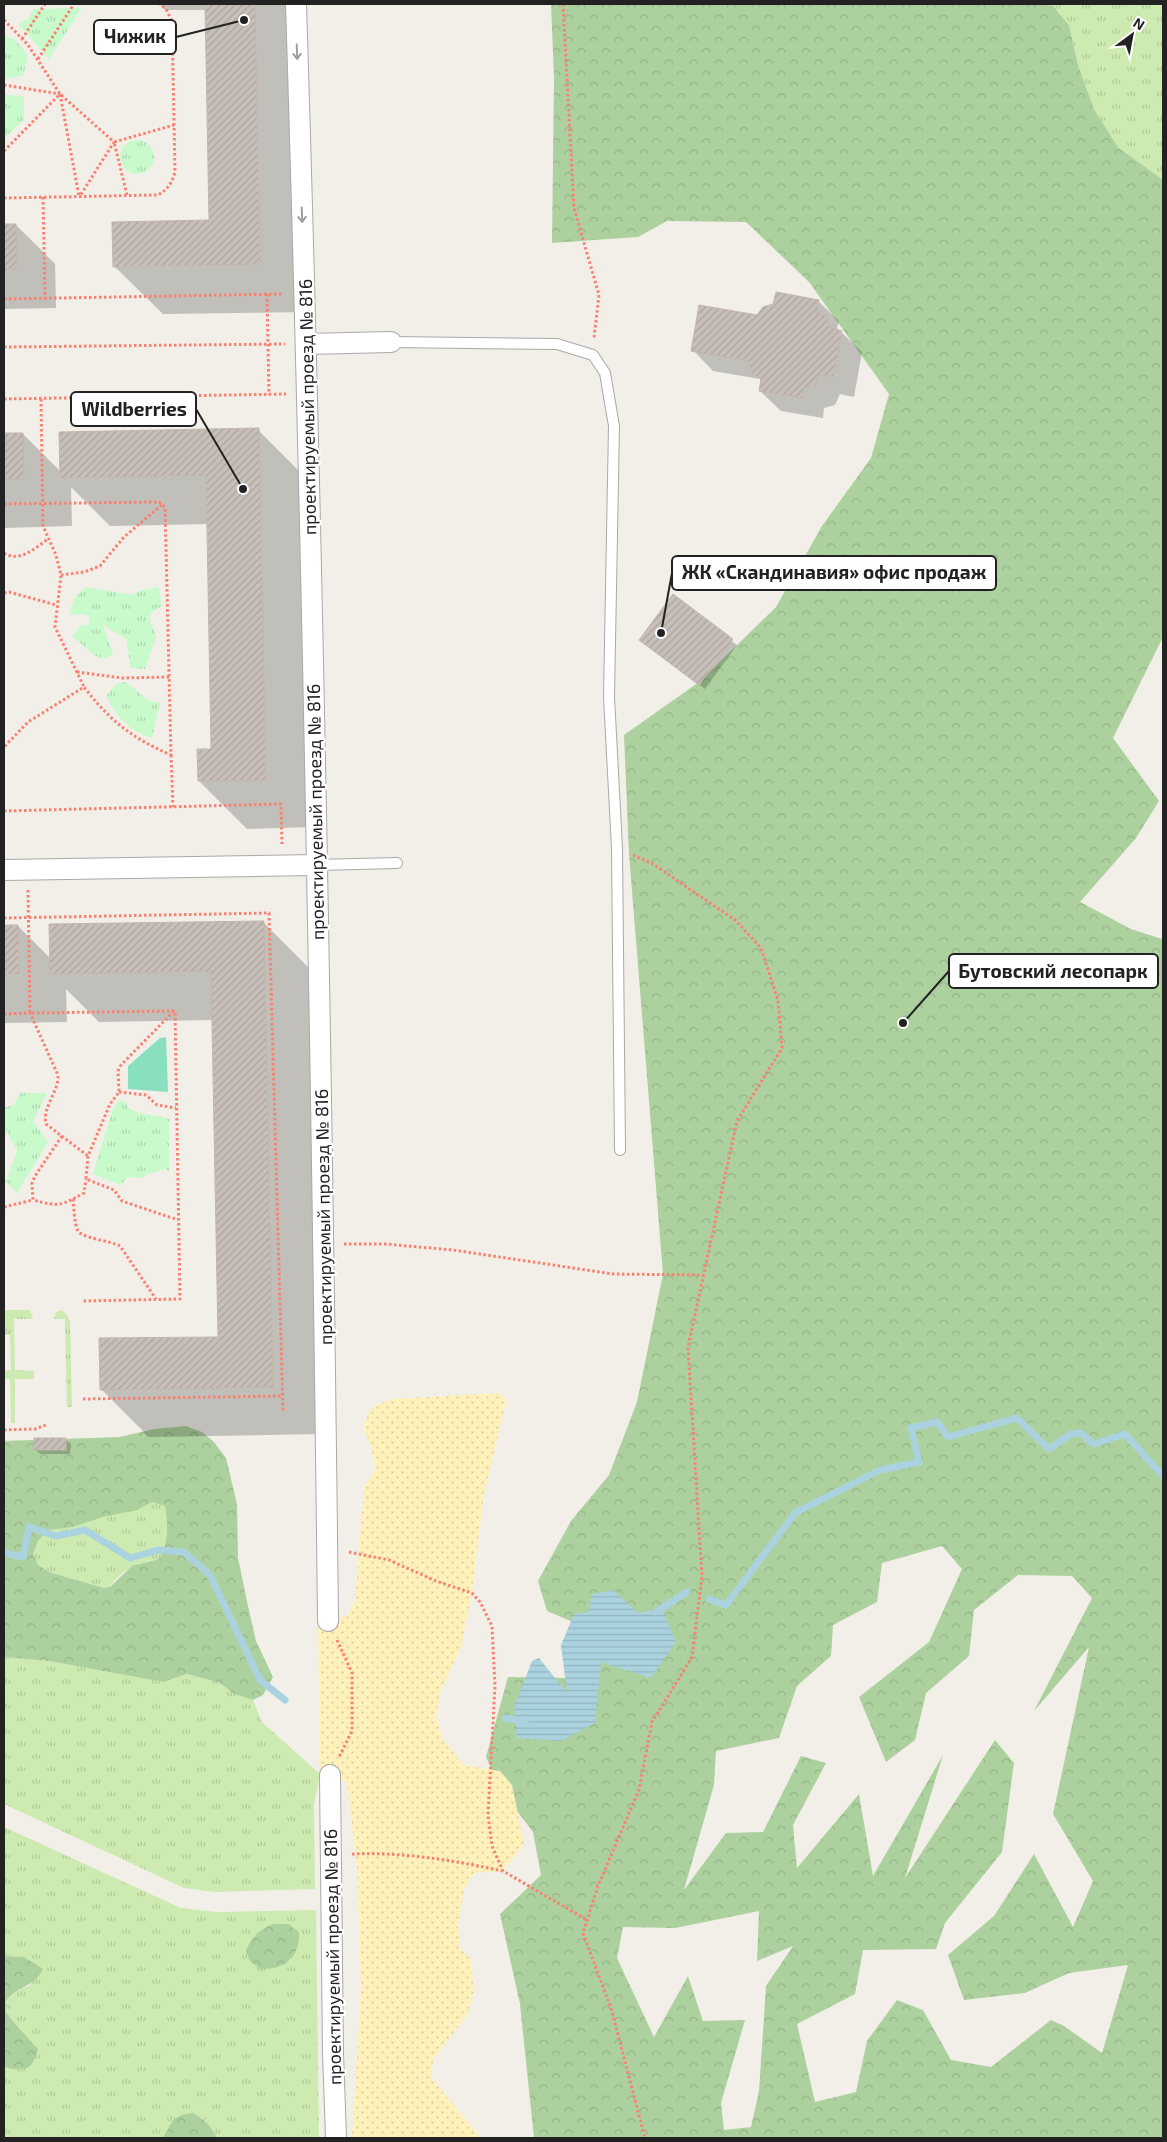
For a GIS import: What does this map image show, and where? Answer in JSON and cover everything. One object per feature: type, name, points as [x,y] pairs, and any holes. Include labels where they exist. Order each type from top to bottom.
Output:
[{"type":"street","name":"проектируемый проезд № 816","points":[[296,4],[306,344],[328,1621]]},
{"type":"street","points":[[306,344],[390,342]]},
{"type":"street","points":[[4,870],[316,865]]},
{"type":"street","name":"проектируемый проезд № 816","points":[[330,1775],[333,2053],[336,2138]]},
{"type":"lane","points":[[390,342],[557,344],[593,354],[605,373],[614,426],[610,697],[617,848],[620,1150]]},
{"type":"lane","points":[[316,865],[397,863]]},
{"type":"path","points":[[22,39],[45,4]]},
{"type":"path","points":[[38,59],[74,4]]},
{"type":"path","points":[[4,198],[158,195],[166,190],[172,182],[175,172],[172,21],[166,9],[160,4]]},
{"type":"path","points":[[563,4],[574,208],[599,295]]},
{"type":"path","points":[[4,20],[38,59],[60,94],[114,142],[127,195]]},
{"type":"path","points":[[4,27],[8,23]]},
{"type":"path","points":[[4,85],[60,94]]},
{"type":"path","points":[[4,151],[60,94]]},
{"type":"path","points":[[60,94],[79,196]]},
{"type":"path","points":[[79,196],[114,142],[174,125]]},
{"type":"path","points":[[43,197],[45,298]]},
{"type":"path","points":[[4,299],[267,294],[269,394],[4,399]]},
{"type":"path","points":[[4,347],[306,344]]},
{"type":"path","points":[[41,399],[42,526],[56,555],[61,575],[54,620],[57,634],[84,687],[99,708],[118,726],[149,746],[171,755]]},
{"type":"path","points":[[4,504],[153,502],[163,504]]},
{"type":"path","points":[[61,575],[84,572],[100,566],[124,537],[163,504]]},
{"type":"path","points":[[163,504],[166,511],[173,807]]},
{"type":"path","points":[[4,553],[14,557],[24,555],[48,539]]},
{"type":"path","points":[[4,593],[9,592],[56,605]]},
{"type":"path","points":[[76,672],[122,678],[170,677]]},
{"type":"path","points":[[4,747],[28,722],[84,687]]},
{"type":"path","points":[[4,811],[281,804],[282,865]]},
{"type":"path","points":[[617,848],[653,864],[735,920],[761,948],[778,1000],[782,1048],[737,1121],[688,1347],[702,1577],[692,1656],[652,1722],[639,1790],[598,1886],[583,1933],[611,2008],[645,2138]]},
{"type":"path","points":[[28,870],[30,1013],[58,1075],[58,1083],[44,1117],[46,1124],[88,1156]]},
{"type":"path","points":[[4,918],[269,913],[283,1410]]},
{"type":"path","points":[[4,1014],[175,1011]]},
{"type":"path","points":[[4,1207],[33,1200],[55,1206],[63,1205],[84,1193],[88,1156],[110,1104],[119,1092],[118,1071],[121,1065],[175,1011]]},
{"type":"path","points":[[82,1301],[180,1300],[175,1011]]},
{"type":"path","points":[[119,1092],[146,1094],[157,1105],[176,1108]]},
{"type":"path","points":[[33,1200],[32,1183],[35,1176],[62,1136]]},
{"type":"path","points":[[86,1179],[114,1190],[122,1201],[178,1220]]},
{"type":"path","points":[[73,1199],[78,1231],[82,1235],[113,1242],[120,1246],[156,1300]]},
{"type":"path","points":[[323,1244],[385,1244],[454,1250],[613,1274],[703,1275]]},
{"type":"path","points":[[83,1399],[282,1396]]},
{"type":"path","points":[[4,1430],[35,1429],[46,1425]]},
{"type":"path","points":[[327,1548],[389,1560],[436,1581],[472,1593],[480,1602],[492,1626],[495,1686],[488,1815],[492,1846],[503,1871]]},
{"type":"path","points":[[328,1621],[352,1672],[352,1731],[330,1775]]},
{"type":"path","points":[[331,1856],[372,1853],[443,1858],[503,1871],[587,1920]]},
{"type":"green space","points":[[551,4],[1048,4],[1054,7],[1069,25],[1078,65],[1094,109],[1118,147],[1163,180],[1163,637],[1113,738],[1159,801],[1136,838],[1080,902],[1131,929],[1163,938],[1163,2138],[534,2138],[520,2004],[500,1914],[541,1875],[533,1832],[499,1787],[486,1757],[508,1677],[569,1678],[601,1634],[547,1611],[538,1581],[571,1521],[609,1475],[637,1402],[663,1274],[629,854],[624,735],[699,682],[776,607],[822,526],[871,458],[889,394],[809,282],[746,222],[667,221],[638,237],[552,243],[554,78]],"holes":[[[942,1546],[962,1569],[929,1642],[859,1697],[886,1762],[915,1740],[926,1693],[969,1656],[974,1610],[1018,1575],[1072,1576],[1092,1598],[1034,1711],[1089,1647],[1053,1814],[1093,1881],[1073,1927],[1034,1854],[994,1916],[948,1955],[964,2000],[1025,1993],[1069,1973],[1128,1965],[1102,2053],[1064,2026],[1051,2020],[991,2067],[951,2060],[923,2010],[897,2000],[867,2041],[856,2092],[815,2102],[797,2024],[855,1994],[863,1950],[936,1949],[945,1923],[1002,1852],[1014,1763],[995,1740],[905,1878],[943,1755],[873,1876],[859,1794],[797,1868],[793,1825],[826,1763],[801,1756],[763,1832],[726,1833],[684,1890],[714,1785],[716,1751],[779,1738],[797,1686],[831,1656],[833,1625],[877,1602],[882,1563]],[[759,1911],[757,1961],[793,1946],[766,1986],[759,2091],[751,2127],[724,2130],[721,2103],[745,2020],[703,2021],[688,1976],[654,2037],[617,1958],[623,1927],[675,1928]]]},
{"type":"green space","points":[[1048,4],[1163,4],[1163,180],[1118,147],[1094,109],[1078,65],[1069,25],[1054,7]]},
{"type":"green space","points":[[82,8],[49,59],[18,24],[28,19],[33,9]]},
{"type":"green space","points":[[6,35],[15,40],[28,55],[23,76],[4,79],[4,37]]},
{"type":"green space","points":[[4,94],[24,97],[24,120],[4,138]]},
{"type":"green space","points":[[137,140],[149,145],[154,157],[149,169],[137,174],[125,169],[120,157],[125,145]]},
{"type":"green space","points":[[86,587],[133,595],[142,590],[159,587],[162,606],[155,610],[150,617],[156,638],[145,669],[131,668],[126,639],[103,625],[113,654],[107,657],[97,656],[72,637],[80,626],[87,625],[90,622],[89,617],[84,614],[69,615],[74,599]]},
{"type":"green space","points":[[123,682],[129,684],[147,699],[160,703],[152,738],[124,722],[106,696],[116,684]]},
{"type":"green space","points":[[166,1037],[168,1092],[128,1089],[128,1066],[160,1038]]},
{"type":"green space","points":[[20,1093],[47,1093],[33,1121],[48,1142],[17,1193],[6,1182],[17,1151],[4,1126],[4,1110],[5,1107],[14,1105]]},
{"type":"green space","points":[[120,1100],[126,1102],[127,1107],[136,1112],[169,1119],[169,1171],[165,1169],[145,1175],[143,1178],[128,1177],[121,1185],[93,1174],[113,1108]]},
{"type":"green space","points":[[30,1310],[33,1319],[14,1319],[15,1370],[34,1371],[34,1379],[15,1379],[15,1423],[11,1423],[10,1379],[4,1379],[4,1371],[11,1370],[10,1335],[4,1335],[4,1311]]},
{"type":"green space","points":[[62,1310],[68,1316],[70,1322],[72,1407],[67,1407],[65,1319],[54,1319],[56,1312]]},
{"type":"green space","points":[[186,1426],[202,1432],[214,1442],[226,1458],[237,1504],[238,1558],[248,1606],[256,1641],[273,1677],[263,1695],[253,1700],[234,1694],[220,1683],[187,1674],[163,1682],[49,1661],[4,1657],[4,1441],[120,1437],[154,1429]],"holes":[[[152,1502],[165,1506],[167,1534],[165,1546],[159,1559],[132,1566],[111,1586],[104,1588],[49,1572],[38,1565],[33,1554],[38,1541],[49,1530],[73,1527],[103,1517],[137,1510]]]},
{"type":"green space","points":[[152,1502],[165,1506],[166,1514],[166,1540],[159,1559],[133,1567],[104,1588],[49,1572],[38,1566],[33,1554],[38,1541],[49,1530],[134,1509]]},
{"type":"green space","points":[[4,1657],[49,1661],[163,1682],[187,1674],[220,1683],[234,1694],[253,1700],[262,1722],[320,1774],[314,1805],[315,1889],[215,1892],[184,1888],[4,1804]]},
{"type":"green space","points":[[4,1827],[181,1908],[218,1912],[316,1910],[319,2138],[217,2138],[213,2129],[201,2117],[173,2121],[163,2138],[4,2138],[4,2067],[27,2068],[33,2062],[38,2049],[10,2018],[4,2008],[10,1996],[31,1985],[24,1957],[4,1956]]},
{"type":"green space","points":[[273,1924],[288,1924],[299,1932],[297,1948],[294,1955],[284,1964],[269,1969],[260,1969],[250,1961],[246,1950],[257,1934]]},
{"type":"green space","points":[[4,1956],[24,1957],[43,1969],[34,1981],[11,1995],[4,2006]]},
{"type":"green space","points":[[4,2008],[10,2018],[38,2049],[33,2062],[27,2068],[4,2067]]},
{"type":"green space","points":[[193,2113],[207,2123],[217,2138],[163,2138],[174,2120]]},
{"type":"sand","points":[[501,1393],[506,1402],[484,1494],[472,1593],[461,1647],[441,1690],[436,1716],[443,1739],[463,1765],[500,1771],[512,1785],[524,1843],[503,1871],[474,1873],[464,1889],[458,1926],[460,1949],[471,1959],[474,1992],[467,2015],[434,2058],[430,2076],[481,2138],[352,2138],[361,1989],[357,1869],[347,1782],[320,1774],[318,1622],[347,1616],[355,1602],[364,1487],[375,1470],[371,1447],[363,1426],[372,1407],[391,1399]]},
{"type":"water","points":[[613,1590],[638,1613],[662,1608],[676,1642],[651,1678],[601,1662],[595,1723],[561,1741],[517,1738],[514,1707],[532,1661],[539,1658],[567,1693],[561,1645],[574,1614],[588,1612],[592,1594]]},
{"type":"building","points":[[205,4],[255,4],[260,264],[113,267],[112,222],[209,220]]},
{"type":"building","points":[[4,224],[16,224],[17,268],[4,269]]},
{"type":"building","points":[[776,292],[819,300],[817,312],[827,316],[830,328],[842,331],[833,377],[820,374],[815,385],[804,388],[802,398],[759,391],[761,379],[751,372],[749,361],[691,351],[699,305],[757,315],[763,307],[773,304]]},
{"type":"building","points":[[259,428],[266,780],[198,781],[197,749],[211,749],[206,475],[60,478],[59,432]]},
{"type":"building","points":[[4,433],[23,433],[24,479],[4,479]]},
{"type":"building","points":[[673,594],[733,639],[699,685],[639,640]]},
{"type":"building","points":[[264,921],[273,1387],[100,1390],[99,1338],[218,1337],[211,971],[50,974],[49,924]]},
{"type":"building","points":[[4,925],[18,925],[19,974],[4,974]]},
{"type":"building","points":[[34,1438],[66,1438],[66,1450],[34,1450]]},
{"type":"waterway","points":[[709,1599],[726,1605],[795,1513],[880,1470],[919,1462],[911,1428],[937,1422],[948,1437],[1017,1418],[1049,1449],[1071,1434],[1081,1433],[1094,1444],[1125,1434],[1163,1476]]},
{"type":"waterway","points":[[4,1553],[23,1557],[29,1527],[56,1536],[85,1530],[130,1558],[158,1550],[184,1552],[210,1575],[260,1680],[285,1700]]},
{"type":"waterway","points":[[656,1612],[687,1592]]},
{"type":"waterway","points":[[505,1718],[525,1721]]},
{"type":"place","name":"Чижик","points":[[244,20]]},
{"type":"place","name":"Wildberries","points":[[243,489]]},
{"type":"place","name":"ЖК «Скандинавия» офис продаж","points":[[661,633]]},
{"type":"place","name":"Бутовский лесопарк","points":[[903,1023]]}]
